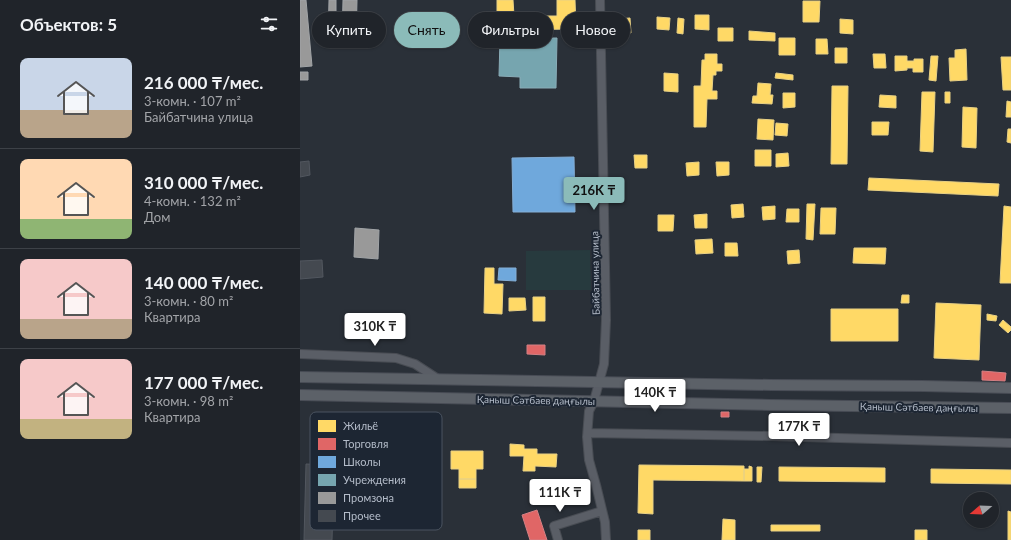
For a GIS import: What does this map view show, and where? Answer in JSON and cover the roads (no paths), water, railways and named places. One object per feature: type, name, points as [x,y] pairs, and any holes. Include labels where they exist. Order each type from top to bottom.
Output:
[{"type":"main road","name":"Қаныш Сәтбаев даңғылы","points":[[300,377],[1011,388]]},
{"type":"main road","name":"Қаныш Сәтбаев даңғылы","points":[[300,395],[770,405],[1011,408]]},
{"type":"street","name":"Байбатчина улица","points":[[600,0],[606,320],[604,364],[600,382],[590,411],[588,433],[589,460],[605,522],[606,540]]},
{"type":"street","points":[[300,354],[396,358],[415,364],[438,380]]},
{"type":"street","points":[[588,433],[770,436],[1011,443]]},
{"type":"street","points":[[558,540],[554,526],[602,511]]}]
